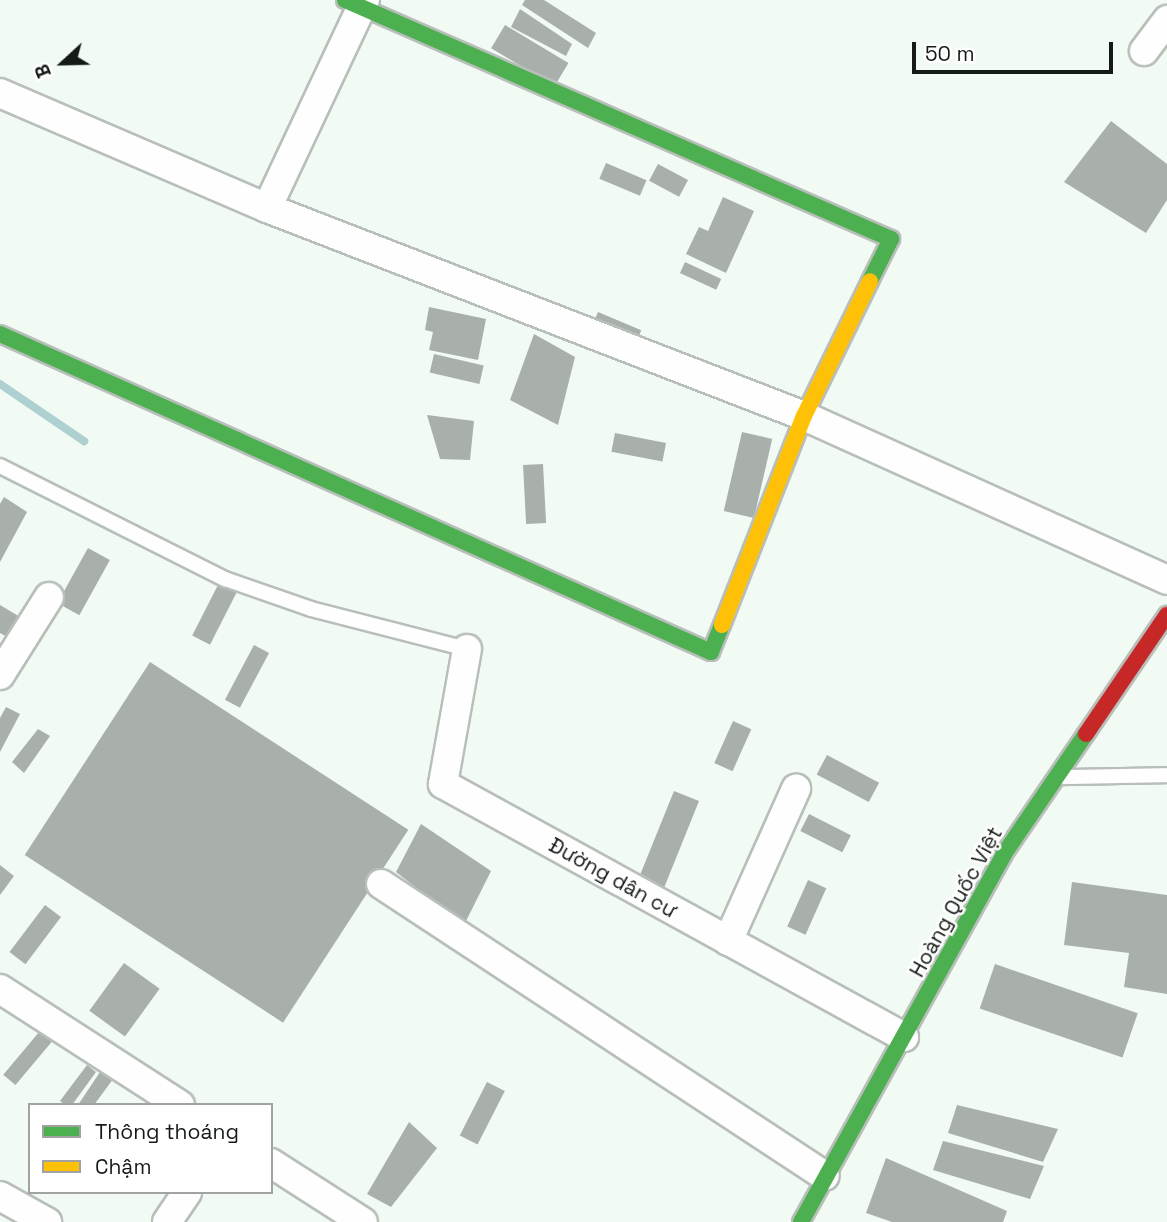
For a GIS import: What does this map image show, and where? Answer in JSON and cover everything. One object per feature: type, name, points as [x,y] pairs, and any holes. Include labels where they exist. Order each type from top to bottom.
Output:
[{"type":"street","points":[[0,334],[711,652],[804,416],[891,239],[356,2],[267,208]]},
{"type":"street","points":[[1144,51],[1167,20]]},
{"type":"street","points":[[0,93],[267,208],[804,416],[1167,580]]},
{"type":"street","points":[[0,675],[49,597]]},
{"type":"street","name":"Hoàng Quốc Việt","points":[[802,1222],[1004,854],[1167,615]]},
{"type":"street","name":"Đường dân cư","points":[[467,649],[443,784],[904,1037]]},
{"type":"street","points":[[728,941],[796,789]]},
{"type":"street","points":[[381,884],[825,1176]]},
{"type":"street","points":[[0,989],[177,1103]]},
{"type":"street","points":[[273,1164],[363,1222]]},
{"type":"street","points":[[167,1222],[186,1194]]},
{"type":"street","points":[[0,1196],[47,1222]]},
{"type":"lane","points":[[0,466],[225,579],[310,610],[467,649]]},
{"type":"lane","points":[[1055,777],[1167,775]]},
{"type":"building","points":[[525,0],[544,0],[596,33],[588,48],[522,5]]},
{"type":"building","points":[[520,9],[572,44],[566,56],[511,27]]},
{"type":"building","points":[[505,25],[568,63],[555,86],[491,48]]},
{"type":"building","points":[[1111,121],[1167,164],[1167,200],[1146,233],[1064,182]]},
{"type":"building","points":[[606,163],[647,180],[640,196],[599,179]]},
{"type":"building","points":[[658,164],[688,180],[679,197],[649,181]]},
{"type":"building","points":[[723,197],[754,211],[726,273],[686,254],[699,227],[708,231]]},
{"type":"building","points":[[685,262],[721,279],[716,290],[680,273]]},
{"type":"building","points":[[429,307],[486,319],[478,360],[429,350],[433,332],[425,330]]},
{"type":"building","points":[[598,312],[641,330],[633,350],[590,331]]},
{"type":"building","points":[[534,334],[575,357],[558,425],[510,400]]},
{"type":"building","points":[[434,354],[484,365],[479,384],[430,373]]},
{"type":"building","points":[[427,415],[474,421],[470,460],[440,459]]},
{"type":"building","points":[[742,432],[772,439],[754,518],[724,511]]},
{"type":"building","points":[[615,433],[666,443],[662,462],[611,452]]},
{"type":"building","points":[[543,464],[546,523],[526,524],[523,465]]},
{"type":"building","points":[[4,497],[27,512],[0,562],[0,504]]},
{"type":"building","points":[[88,548],[110,560],[79,615],[57,603]]},
{"type":"building","points":[[219,583],[237,592],[210,645],[192,636]]},
{"type":"building","points":[[0,605],[20,617],[9,638],[0,633]]},
{"type":"building","points":[[254,645],[269,653],[240,708],[225,700]]},
{"type":"building","points":[[150,662],[408,830],[283,1023],[25,855]]},
{"type":"building","points":[[6,707],[20,714],[0,752],[0,718]]},
{"type":"building","points":[[733,721],[751,729],[733,771],[714,763]]},
{"type":"building","points":[[38,729],[50,736],[24,773],[12,762]]},
{"type":"building","points":[[827,755],[879,783],[869,802],[817,774]]},
{"type":"building","points":[[674,791],[699,801],[663,889],[638,879]]},
{"type":"building","points":[[809,814],[851,835],[842,852],[800,831]]},
{"type":"building","points":[[421,824],[491,871],[464,925],[396,872]]},
{"type":"building","points":[[0,865],[14,876],[0,895]]},
{"type":"building","points":[[808,880],[826,888],[806,935],[787,927]]},
{"type":"building","points":[[1072,882],[1167,895],[1167,994],[1124,987],[1129,953],[1064,945]]},
{"type":"building","points":[[45,905],[61,917],[25,964],[9,952]]},
{"type":"building","points":[[124,963],[160,989],[125,1037],[89,1011]]},
{"type":"building","points":[[995,964],[1138,1013],[1122,1058],[980,1008]]},
{"type":"building","points":[[45,1025],[57,1035],[15,1085],[3,1075]]},
{"type":"building","points":[[87,1065],[96,1072],[73,1103],[60,1101]]},
{"type":"building","points":[[104,1066],[116,1075],[95,1103],[79,1103]]},
{"type":"building","points":[[487,1082],[505,1091],[478,1145],[460,1135]]},
{"type":"building","points":[[957,1105],[1058,1129],[1043,1162],[948,1133]]},
{"type":"building","points":[[409,1122],[437,1148],[391,1207],[367,1194]]},
{"type":"building","points":[[943,1141],[1044,1166],[1030,1199],[933,1170]]},
{"type":"building","points":[[886,1158],[1007,1211],[1003,1222],[892,1222],[866,1213]]},
{"type":"waterway","points":[[0,384],[84,441]]},
{"type":"traffic: fast","points":[[345,0],[891,239],[870,281]]},
{"type":"traffic: fast","points":[[0,334],[711,652],[722,625]]},
{"type":"traffic: fast","points":[[801,1222],[1004,854],[1086,734]]},
{"type":"traffic: slow","points":[[722,625],[804,416],[870,281]]},
{"type":"traffic: jam","points":[[1086,734],[1167,615]]}]
